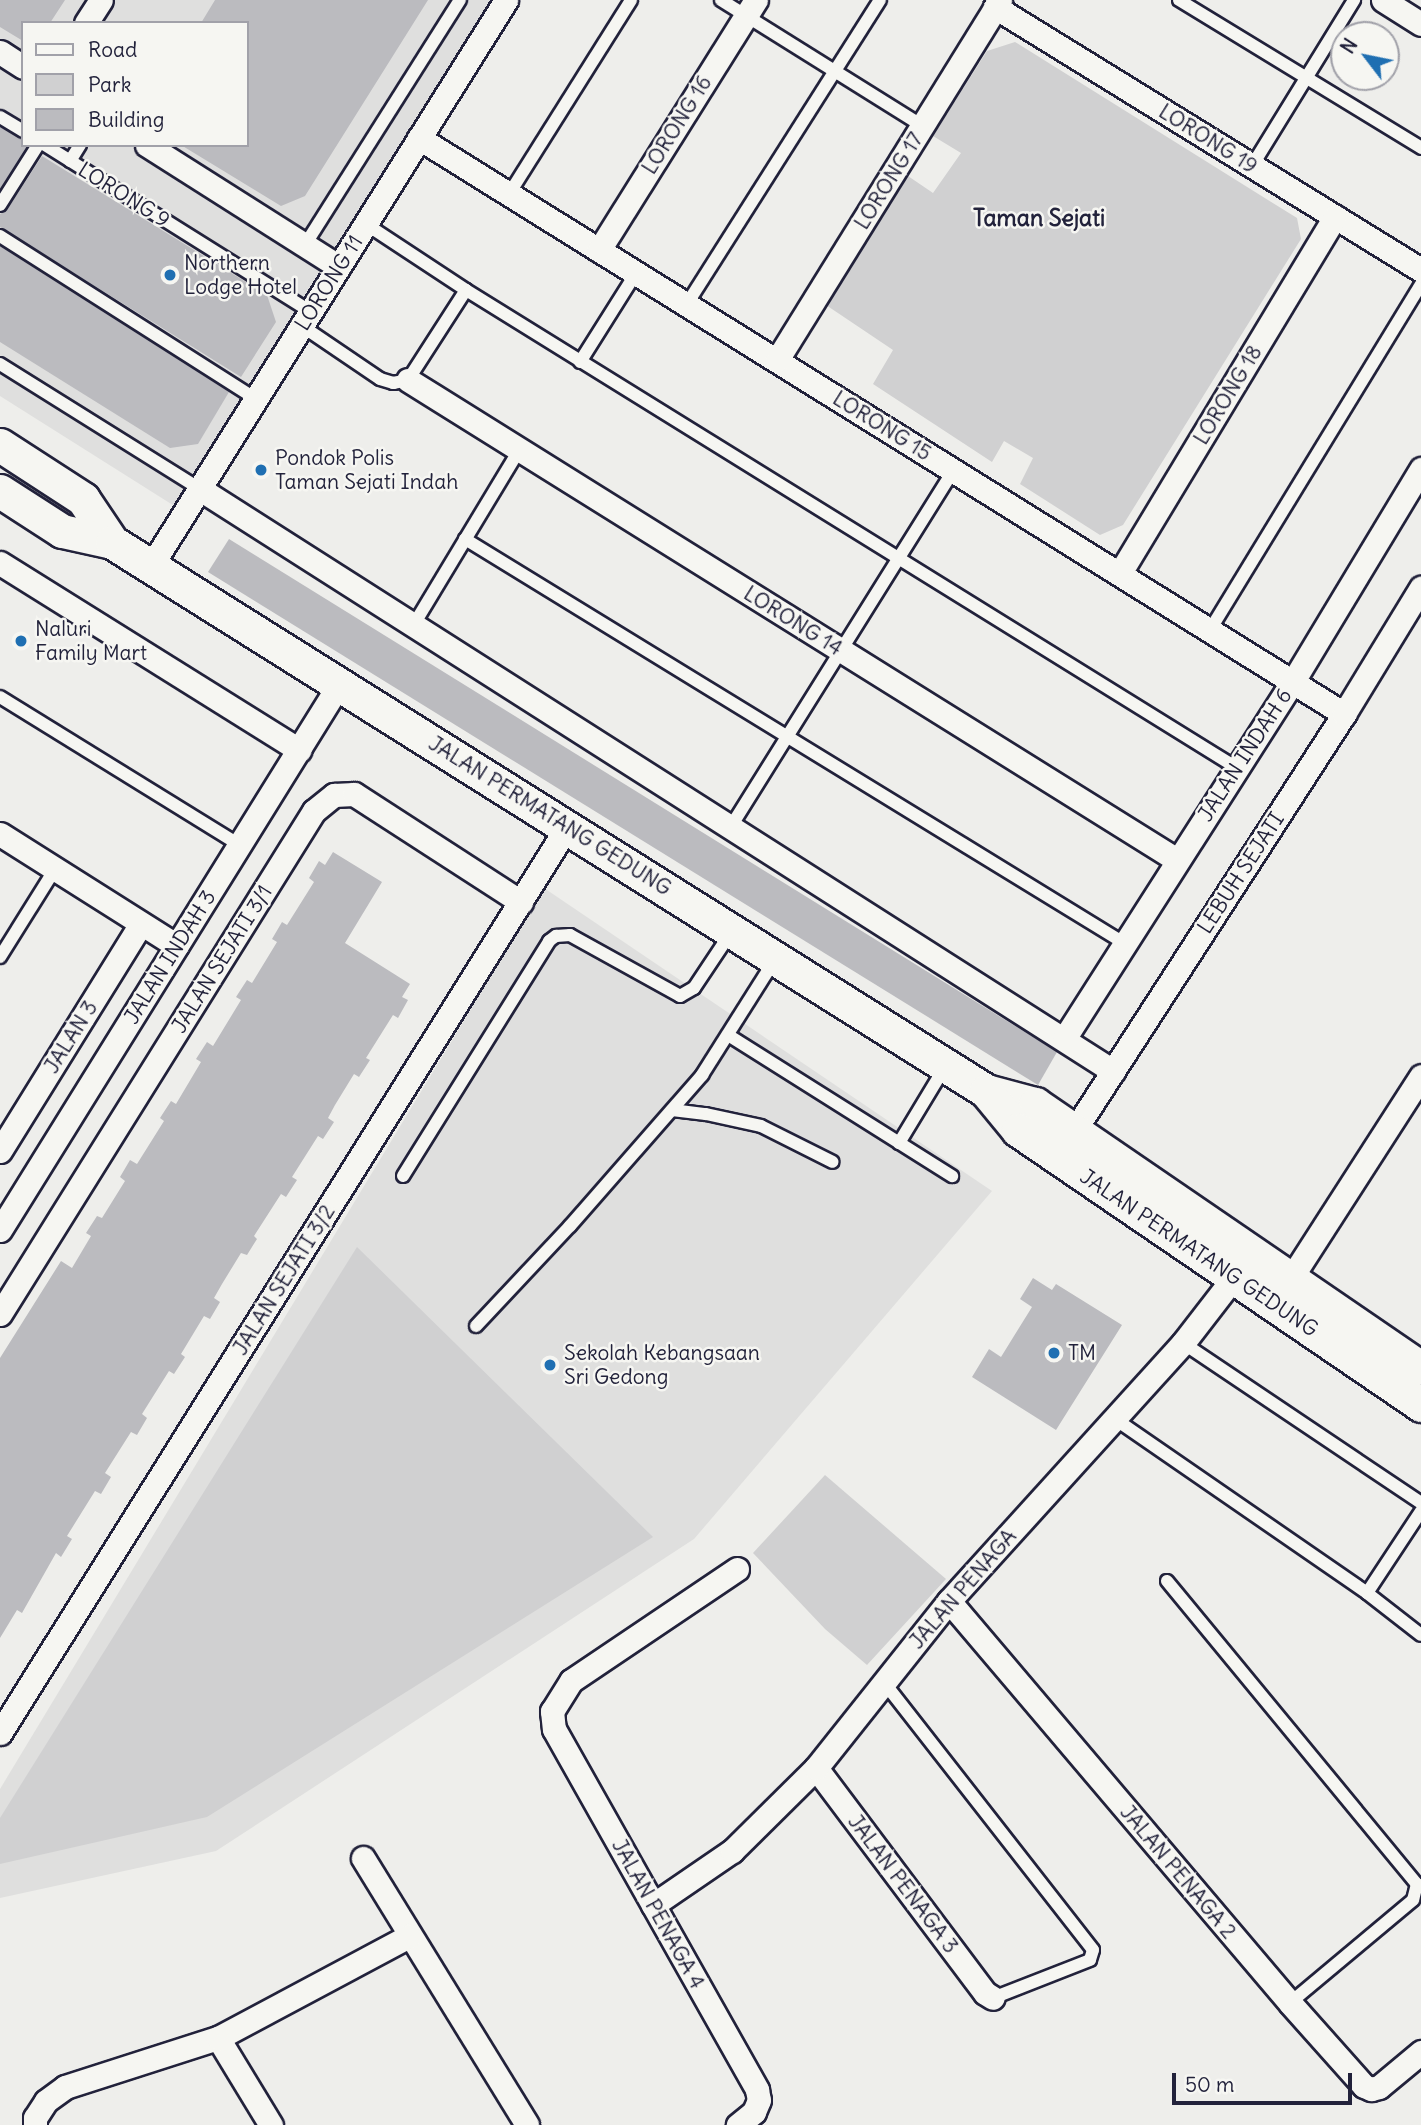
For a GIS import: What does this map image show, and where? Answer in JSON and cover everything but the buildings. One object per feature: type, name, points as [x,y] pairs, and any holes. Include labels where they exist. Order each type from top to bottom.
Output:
[{"type":"main road","name":"JALAN PERMATANG GEDUNG","points":[[0,445],[83,499],[112,542]]},
{"type":"main road","name":"JALAN PERMATANG GEDUNG","points":[[0,491],[62,531],[112,542],[946,1065],[986,1091],[1018,1129],[1066,1144],[1244,1264],[1421,1405]]},
{"type":"main road","name":"JALAN PERMATANG GEDUNG","points":[[1244,1264],[1291,1278],[1421,1368]]},
{"type":"street","points":[[87,21],[101,0]]},
{"type":"street","name":"LORONG 11","points":[[151,566],[506,0]]},
{"type":"street","points":[[1383,0],[1421,24]]},
{"type":"street","name":"LORONG 17","points":[[777,360],[997,4]]},
{"type":"street","name":"LORONG 19","points":[[997,4],[1421,270]]},
{"type":"street","name":"LORONG 16","points":[[599,250],[751,8]]},
{"type":"street","points":[[0,52],[21,66]]},
{"type":"street","name":"LORONG 15","points":[[419,138],[1344,714]]},
{"type":"street","points":[[151,147],[339,267]]},
{"type":"street","name":"LORONG 18","points":[[1119,573],[1335,218]]},
{"type":"street","name":"LORONG 14","points":[[408,380],[1177,860]]},
{"type":"street","name":"JALAN INDAH 6","points":[[1064,1039],[1292,683],[1421,469]]},
{"type":"street","points":[[200,489],[1113,1071]]},
{"type":"street","points":[[0,563],[299,750]]},
{"type":"street","name":"LEBUH SEJATI","points":[[1066,1144],[1344,714],[1421,589]]},
{"type":"street","name":"JALAN INDAH 3","points":[[0,1230],[340,684]]},
{"type":"street","name":"JALAN SEJATI 3/1","points":[[0,1314],[314,811],[334,795],[354,794],[521,902]]},
{"type":"street","name":"JALAN SEJATI 3/2","points":[[0,1733],[567,827]]},
{"type":"street","points":[[0,834],[177,946]]},
{"type":"street","name":"JALAN 3","points":[[0,1150],[142,924]]},
{"type":"street","points":[[1291,1278],[1421,1076]]},
{"type":"street","name":"JALAN PENAGA","points":[[653,1905],[733,1851],[816,1768],[949,1601],[1183,1343],[1244,1264]]},
{"type":"street","name":"JALAN PENAGA 4","points":[[737,1569],[571,1681],[552,1711],[554,1729],[757,2090],[759,2100],[754,2112],[738,2125]]},
{"type":"street","name":"JALAN PENAGA 2","points":[[949,1601],[1290,2003],[1364,2086],[1371,2089],[1379,2087],[1421,2052]]},
{"type":"street","name":"JALAN PENAGA 3","points":[[816,1768],[985,1993],[993,1998]]},
{"type":"street","points":[[363,1858],[527,2125]]},
{"type":"street","points":[[35,2125],[35,2118],[46,2101],[65,2087],[218,2038],[409,1936]]},
{"type":"street","points":[[218,2038],[271,2125]]},
{"type":"lane","points":[[305,245],[460,0]]},
{"type":"lane","points":[[509,194],[631,0]]},
{"type":"lane","points":[[721,0],[751,8],[835,71],[923,126]]},
{"type":"lane","points":[[687,304],[880,0]]},
{"type":"lane","points":[[1179,0],[1421,148]]},
{"type":"lane","points":[[1252,166],[1354,0]]},
{"type":"lane","points":[[0,117],[21,130]]},
{"type":"lane","points":[[0,205],[37,147]]},
{"type":"lane","name":"LORONG 9","points":[[48,147],[306,319],[380,379],[393,383],[408,380]]},
{"type":"lane","points":[[70,161],[79,147]]},
{"type":"lane","points":[[366,224],[580,362],[1237,768]]},
{"type":"lane","points":[[0,236],[256,399]]},
{"type":"lane","points":[[580,362],[636,273]]},
{"type":"lane","points":[[1210,630],[1421,284]]},
{"type":"lane","points":[[408,380],[466,290]]},
{"type":"lane","points":[[0,364],[200,489]]},
{"type":"lane","points":[[413,626],[519,450]]},
{"type":"lane","points":[[730,828],[954,470]]},
{"type":"lane","points":[[465,539],[1124,943]]},
{"type":"lane","points":[[0,697],[240,845]]},
{"type":"lane","points":[[0,957],[55,869]]},
{"type":"lane","points":[[403,1176],[537,956],[556,936],[570,936],[680,996],[694,988],[732,930]]},
{"type":"lane","points":[[476,1326],[570,1226],[702,1076],[776,958]]},
{"type":"lane","points":[[727,1035],[952,1176]]},
{"type":"lane","points":[[899,1143],[946,1065]]},
{"type":"lane","points":[[672,1110],[761,1126],[833,1162]]},
{"type":"lane","points":[[1183,1343],[1421,1503]]},
{"type":"lane","points":[[1115,1419],[1367,1594],[1421,1635]]},
{"type":"lane","points":[[1367,1594],[1421,1511]]},
{"type":"lane","points":[[1167,1581],[1418,1884],[1413,1900],[1290,2003]]},
{"type":"lane","points":[[883,1681],[1093,1950],[1090,1960],[993,1998]]},
{"type":"shaded area","points":[[0,0],[494,0],[176,507],[0,396]]},
{"type":"shaded area","name":"Sekolah Kebangsaan Sri Gedong","points":[[544,888],[992,1191],[694,1539],[216,1851],[0,1898],[0,1789]]},
{"type":"green space","points":[[1015,42],[1297,218],[1301,239],[1123,525],[1100,535],[1020,484],[1033,458],[1004,441],[992,462],[873,384],[893,350],[826,305],[908,176],[933,193],[961,153],[933,136],[987,51]]},
{"type":"green space","points":[[357,1247],[653,1537],[207,1817],[0,1864],[0,1818]]},
{"type":"green space","points":[[825,1475],[946,1579],[867,1665],[825,1629],[753,1553]]},
{"type":"place","name":"Northern Lodge Hotel","points":[[170,275]]},
{"type":"place","name":"Pondok Polis Taman Sejati Indah","points":[[261,470]]},
{"type":"place","name":"Naluri Family Mart","points":[[21,641]]},
{"type":"place","name":"TM","points":[[1054,1353]]},
{"type":"place","name":"Sekolah Kebangsaan Sri Gedong","points":[[550,1365]]},
{"type":"district","name":"Taman Sejati","points":[[1039,218]]}]
